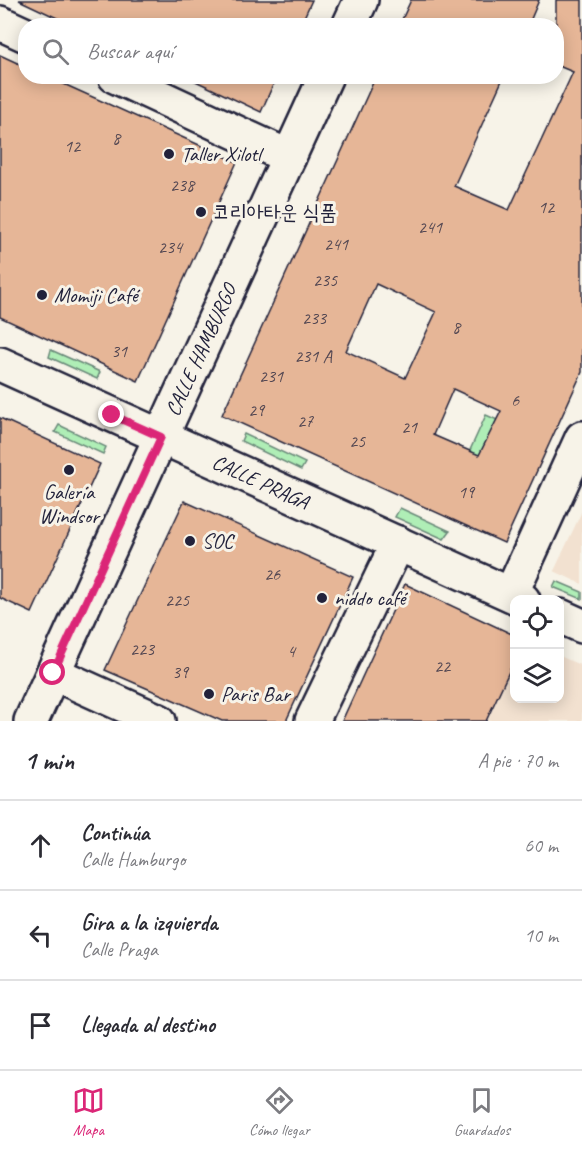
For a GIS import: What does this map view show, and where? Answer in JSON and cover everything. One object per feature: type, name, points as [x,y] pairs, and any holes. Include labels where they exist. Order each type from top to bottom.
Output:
[{"type":"street","points":[[352,18],[360,0]]},
{"type":"street","points":[[0,23],[18,31]]},
{"type":"street","points":[[131,84],[289,158]]},
{"type":"street","name":"CALLE HAMBURGO","points":[[31,721],[322,84]]},
{"type":"street","name":"CALLE PRAGA","points":[[0,364],[513,595]]},
{"type":"street","points":[[518,595],[582,438]]},
{"type":"street","points":[[312,721],[398,543]]},
{"type":"street","points":[[564,618],[582,626]]},
{"type":"street","points":[[53,673],[159,721]]},
{"type":"shaded area","points":[[582,511],[582,584],[554,571]]},
{"type":"shaded area","points":[[405,584],[510,633],[510,703],[564,703],[564,658],[582,666],[582,721],[342,721]]},
{"type":"green space","points":[[51,350],[100,372],[97,379],[49,357]]},
{"type":"green space","points":[[486,415],[522,431],[501,475],[466,459]]},
{"type":"green space","points":[[59,425],[106,447],[103,454],[55,432]]},
{"type":"green space","points":[[244,434],[305,463],[301,470],[241,441]]},
{"type":"green space","points":[[400,508],[450,531],[444,539],[395,517]]},
{"type":"green space","points":[[556,581],[582,592],[582,599],[553,587]]},
{"type":"building","points":[[19,0],[312,0],[304,18],[57,18]]},
{"type":"building","points":[[411,0],[539,0],[531,18],[403,18]]},
{"type":"building","points":[[556,0],[582,0],[582,372],[504,543],[222,415],[372,84],[500,84],[454,186],[509,210],[573,72],[564,68],[564,18],[556,18]],"holes":[[[376,284],[436,312],[405,378],[346,351]],[[453,389],[501,411],[479,455],[433,435]]]},
{"type":"building","points":[[0,55],[18,63],[18,84],[64,84],[237,162],[138,381],[0,317]]},
{"type":"building","points":[[202,84],[273,84],[261,112]]},
{"type":"building","points":[[0,418],[100,464],[32,613],[0,598]]},
{"type":"building","points":[[184,501],[353,577],[286,721],[222,721],[105,670]]},
{"type":"building","points":[[405,584],[510,633],[510,670],[486,721],[342,721]]},
{"type":"place","name":"Taller Xilotl","points":[[169,154]]},
{"type":"place","name":"코리아타운 식품","points":[[201,212]]},
{"type":"place","name":"Momiji Café","points":[[42,295]]},
{"type":"place","name":"Galería Windsor","points":[[69,470]]},
{"type":"place","name":"SOC","points":[[190,541]]},
{"type":"place","name":"niddo café","points":[[322,598]]},
{"type":"place","name":"Paris Bar","points":[[209,694]]},
{"type":"route","points":[[53,673],[161,437],[112,415]]}]
